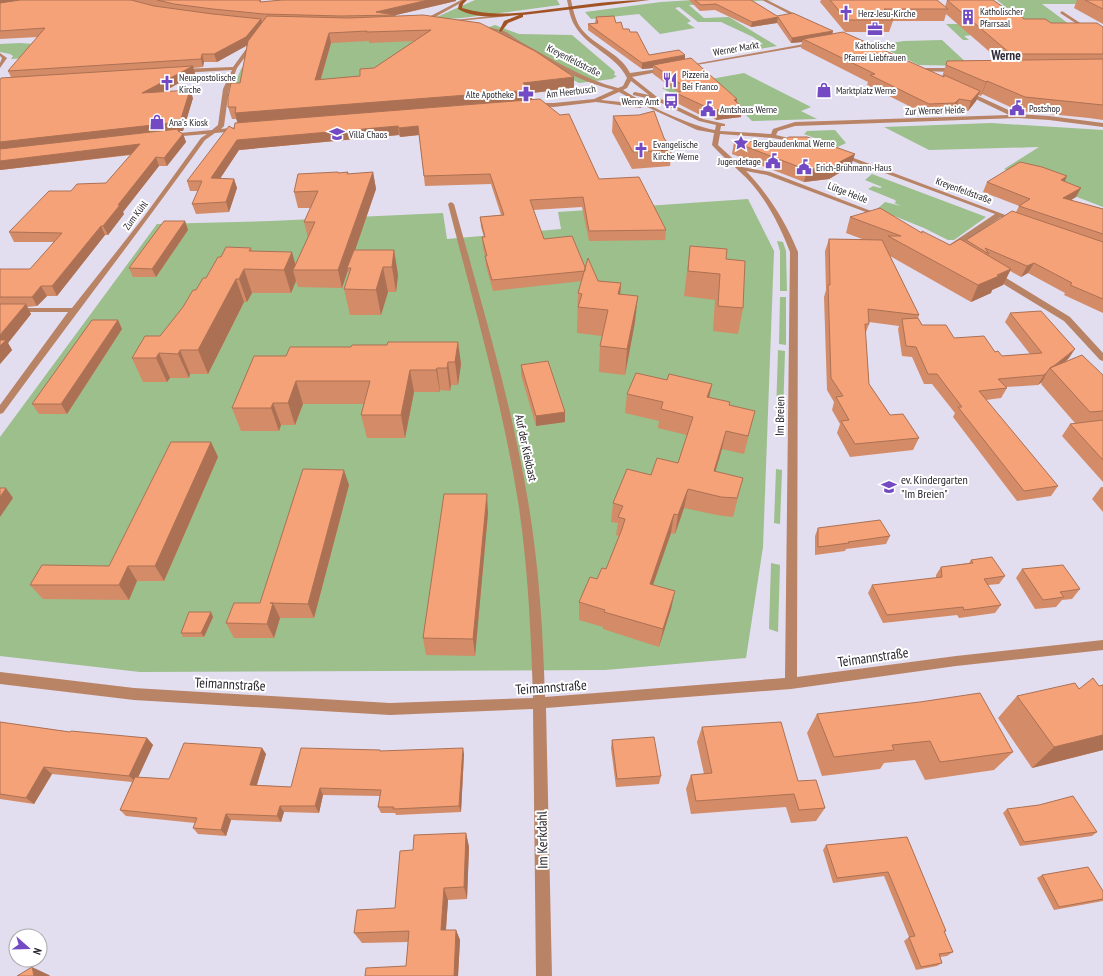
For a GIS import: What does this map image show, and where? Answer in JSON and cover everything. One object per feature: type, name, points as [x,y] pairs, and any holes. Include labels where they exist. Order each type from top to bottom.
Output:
[{"type":"main road","points":[[465,0],[461,4],[460,9],[474,14],[528,13],[648,0]]},
{"type":"main road","points":[[501,31],[506,22],[528,13]]},
{"type":"street","points":[[432,22],[413,23],[426,20],[465,0]]},
{"type":"street","name":"Kreyenfeldstraße","points":[[568,0],[579,29],[625,68],[630,76],[657,99]]},
{"type":"street","points":[[764,0],[807,20]]},
{"type":"street","points":[[1062,12],[1103,40]]},
{"type":"street","name":"Kreyenfeldstraße","points":[[528,13],[444,22],[474,24],[501,31],[512,39],[590,81],[609,88],[657,99],[701,120],[726,126]]},
{"type":"street","name":"Zum Kühl","points":[[0,411],[74,310],[145,219],[203,139],[221,126],[224,93],[235,68],[255,40]]},
{"type":"street","name":"Werner Markt","points":[[676,68],[822,42]]},
{"type":"street","points":[[0,54],[5,58],[0,67]]},
{"type":"street","points":[[911,67],[928,75]]},
{"type":"street","points":[[176,72],[235,68]]},
{"type":"street","points":[[620,90],[626,87],[630,76],[669,69]]},
{"type":"street","points":[[917,70],[962,70]]},
{"type":"street","points":[[959,89],[1018,116]]},
{"type":"street","name":"Kreyenfeldstraße","points":[[620,90],[632,98],[687,124],[717,132],[772,131],[807,142]]},
{"type":"street","name":"Am Heerbusch","points":[[526,105],[554,105],[595,101],[620,90]]},
{"type":"street","name":"Am Heerbusch","points":[[541,104],[551,101],[603,97]]},
{"type":"street","name":"Kreyenfeldstraße","points":[[595,101],[651,107]]},
{"type":"street","name":"Zur Werner Heide","points":[[772,131],[795,124],[1018,116],[1049,118],[1103,125]]},
{"type":"street","points":[[719,125],[715,145],[739,168]]},
{"type":"street","points":[[166,135],[248,128]]},
{"type":"street","name":"Kreyenfeldstraße","points":[[830,152],[1022,222]]},
{"type":"street","name":"Lütge Heide","points":[[739,168],[768,174],[793,182],[891,220]]},
{"type":"street","name":"Im Breien","points":[[739,168],[764,194],[774,208],[783,223],[794,252],[791,683]]},
{"type":"street","name":"Auf der Kiekbast","points":[[451,204],[503,406],[522,490],[530,546],[534,590],[540,703]]},
{"type":"street","points":[[950,248],[1000,214]]},
{"type":"street","points":[[988,271],[1067,319],[1103,358]]},
{"type":"street","points":[[0,310],[74,310]]},
{"type":"street","name":"Teimannstraße","points":[[0,678],[134,694],[390,709],[540,703],[791,683],[956,661],[1103,645]]},
{"type":"street","name":"Im Kerkdahl","points":[[540,703],[544,976]]},
{"type":"green space","points":[[475,0],[557,0],[560,5],[462,18],[430,20]]},
{"type":"green space","points":[[693,0],[774,0],[689,5],[704,18],[729,17],[777,46],[748,51],[744,49],[763,44],[753,37],[721,22],[698,22],[679,7],[675,8],[691,21],[687,23],[695,28],[660,34],[639,14],[591,19],[585,12],[661,2]]},
{"type":"green space","points":[[997,0],[1103,0],[1103,4],[1042,4],[1069,24],[964,36],[969,40],[963,40],[946,24],[1011,24],[1008,9]]},
{"type":"green space","points":[[495,25],[519,34],[572,35],[613,70],[615,72],[614,75],[617,76],[612,79],[579,83],[518,52],[440,72],[234,86],[241,69],[270,27],[480,30]]},
{"type":"green space","points":[[942,40],[970,66],[919,65],[877,45],[904,41]]},
{"type":"green space","points":[[0,44],[35,44],[26,58],[11,59],[13,56],[10,54],[0,52]]},
{"type":"green space","points":[[744,73],[811,107],[801,111],[817,119],[752,121],[721,90],[673,94],[662,88]]},
{"type":"green space","points":[[991,123],[1103,130],[1103,207],[1004,169],[1039,147],[929,150],[884,127]]},
{"type":"green space","points":[[835,130],[846,143],[838,147],[804,134],[807,131]]},
{"type":"green space","points":[[872,174],[986,217],[954,240],[948,240],[924,228],[877,209],[885,202],[901,206],[894,203],[896,202],[895,200],[868,189],[873,186],[880,188],[882,187],[865,180]]},
{"type":"green space","points":[[748,199],[774,251],[763,547],[746,658],[605,670],[140,672],[0,656],[0,437],[157,224],[271,221],[443,213],[447,239],[561,229],[558,212]]},
{"type":"green space","points":[[777,241],[783,242],[786,251],[787,291],[780,291],[780,251]]},
{"type":"green space","points":[[780,297],[786,297],[786,345],[779,344]]},
{"type":"green space","points":[[778,350],[785,351],[783,416],[776,413]]},
{"type":"green space","points":[[776,469],[782,470],[780,524],[774,523]]},
{"type":"green space","points":[[771,563],[780,565],[778,632],[769,629]]},
{"type":"building","points":[[20,0],[131,0],[154,6],[261,19],[246,37],[214,54],[202,54],[201,59],[8,71],[45,28],[0,31],[0,3]]},
{"type":"building","points":[[157,0],[260,0],[260,2],[282,0],[428,0],[376,12],[395,15],[341,16],[264,14],[174,4]]},
{"type":"building","points":[[695,0],[751,0],[777,16],[793,13],[833,31],[792,38],[778,17],[752,22],[716,4],[701,5]]},
{"type":"building","points":[[830,0],[937,0],[948,9],[884,9],[893,20],[847,20]]},
{"type":"building","points":[[947,0],[993,0],[1006,9],[1012,9],[1024,19],[1045,19],[1051,23],[1097,23],[1103,27],[1103,54],[1011,54]]},
{"type":"building","points":[[1085,0],[1103,0],[1103,9]]},
{"type":"building","points":[[423,15],[480,23],[535,51],[574,77],[523,83],[532,90],[235,113],[236,107],[228,107],[228,97],[231,83],[240,83],[248,41],[267,16],[349,18]],"holes":[[[431,30],[374,68],[360,69],[360,76],[315,80],[329,33]]]},
{"type":"building","points":[[614,16],[616,23],[621,22],[623,29],[629,29],[630,32],[637,32],[649,55],[679,50],[685,55],[642,63],[588,24],[598,23],[596,17]]},
{"type":"building","points":[[843,32],[944,77],[944,75],[980,91],[971,101],[959,99],[955,103],[929,104],[870,75],[875,74],[803,39]]},
{"type":"building","points":[[691,58],[737,99],[734,100],[742,107],[717,110],[709,104],[704,106],[676,93],[688,89],[653,65]]},
{"type":"building","points":[[1103,59],[1103,105],[1025,97],[946,65],[947,61]]},
{"type":"building","points":[[193,66],[142,93],[190,90],[180,122],[0,142],[1,78]]},
{"type":"building","points":[[540,99],[560,115],[569,114],[599,179],[639,177],[666,230],[589,231],[583,197],[530,200],[544,239],[572,236],[585,267],[585,271],[492,280],[485,256],[487,256],[482,237],[485,237],[480,217],[504,215],[490,174],[424,176],[418,126],[399,128],[398,126],[237,140],[211,178],[234,179],[226,202],[192,204],[202,181],[187,181],[229,126],[234,129],[235,123]]},
{"type":"building","points":[[654,111],[664,138],[672,150],[633,152],[613,116],[639,115]]},
{"type":"building","points":[[178,129],[178,131],[183,134],[164,158],[156,157],[118,205],[120,205],[52,286],[41,286],[32,297],[0,297],[0,269],[30,269],[62,233],[9,232],[49,191],[71,191],[77,184],[106,183],[140,144],[0,161],[0,149]]},
{"type":"building","points":[[789,137],[807,137],[855,154],[832,166],[807,170],[734,142],[782,141]]},
{"type":"building","points":[[1020,162],[1042,167],[1067,176],[1061,180],[1081,188],[1063,198],[1103,209],[1103,234],[1019,206],[1030,199],[987,182]]},
{"type":"building","points":[[348,172],[347,174],[373,172],[338,270],[293,270],[315,222],[304,222],[318,191],[294,192],[298,174]]},
{"type":"building","points":[[880,208],[922,233],[922,231],[950,245],[960,239],[1011,269],[978,285],[888,236],[901,236],[850,217]]},
{"type":"building","points":[[1012,211],[1103,242],[1103,299],[1070,285],[1072,283],[1034,263],[1027,266],[985,248],[989,254],[966,240]]},
{"type":"building","points":[[164,221],[185,221],[152,269],[129,268]]},
{"type":"building","points":[[829,239],[882,240],[919,315],[868,309],[869,324],[865,324],[869,384],[890,415],[903,414],[919,438],[855,444],[841,421],[849,420],[836,397],[843,396],[831,378],[828,285],[830,285]]},
{"type":"building","points":[[690,246],[727,249],[726,259],[745,261],[743,308],[718,306],[720,274],[688,271]]},
{"type":"building","points":[[226,247],[251,248],[249,251],[292,252],[284,270],[244,269],[239,279],[236,279],[198,350],[180,350],[178,354],[159,353],[156,358],[132,358],[145,336],[160,336],[183,307],[193,290],[196,290],[203,278],[206,278],[218,257],[221,257]]},
{"type":"building","points":[[354,250],[394,250],[392,267],[383,267],[376,290],[344,289],[351,268],[347,268]]},
{"type":"building","points":[[588,258],[598,281],[621,283],[618,294],[638,296],[627,349],[600,346],[608,310],[578,307],[582,294],[578,293]]},
{"type":"building","points":[[0,304],[26,304],[0,335]]},
{"type":"building","points":[[1041,311],[1075,349],[1050,368],[1044,375],[998,379],[1007,388],[979,391],[1058,486],[1024,491],[958,407],[962,407],[937,374],[928,374],[916,347],[906,346],[902,319],[918,318],[922,325],[946,325],[954,338],[984,336],[995,352],[998,351],[1002,356],[1042,353],[1010,313]]},
{"type":"building","points":[[92,320],[118,320],[61,404],[32,404]]},
{"type":"building","points":[[0,340],[6,340],[0,346]]},
{"type":"building","points":[[388,342],[458,342],[455,362],[448,362],[447,368],[437,368],[436,370],[410,370],[401,415],[361,415],[370,381],[296,381],[288,403],[273,403],[271,408],[232,408],[254,356],[286,356],[290,347],[351,347],[352,345],[387,345]]},
{"type":"building","points":[[1082,355],[1103,375],[1103,411],[1090,412],[1050,368]]},
{"type":"building","points":[[548,361],[565,412],[536,416],[521,365]]},
{"type":"building","points":[[636,373],[667,380],[669,374],[712,384],[707,397],[730,402],[729,405],[755,411],[748,436],[726,431],[714,471],[743,478],[737,498],[721,497],[688,489],[678,515],[674,514],[650,584],[675,591],[663,629],[604,612],[605,610],[579,602],[590,577],[597,579],[602,568],[606,569],[622,529],[625,519],[618,517],[623,506],[613,503],[627,469],[651,475],[657,458],[678,463],[693,417],[661,409],[663,402],[627,394]]},
{"type":"building","points":[[1103,420],[1103,460],[1070,424]]},
{"type":"building","points":[[171,442],[211,442],[155,566],[128,566],[119,585],[30,585],[42,565],[109,566]]},
{"type":"building","points":[[303,469],[344,470],[308,604],[273,603],[267,624],[226,623],[234,603],[260,603]]},
{"type":"building","points":[[0,488],[6,488],[0,497]]},
{"type":"building","points":[[444,494],[487,494],[473,639],[423,638]]},
{"type":"building","points":[[880,520],[890,536],[818,547],[818,528]]},
{"type":"building","points":[[992,557],[1005,576],[984,579],[1001,605],[964,610],[963,607],[887,615],[872,585],[942,577],[941,567],[973,563],[971,560]]},
{"type":"building","points":[[1063,565],[1080,589],[1060,592],[1064,597],[1043,600],[1022,569]]},
{"type":"building","points":[[189,612],[211,612],[201,633],[181,633]]},
{"type":"building","points":[[1093,678],[1099,686],[1103,685],[1103,735],[1054,747],[1017,696],[1075,683],[1079,689]]},
{"type":"building","points":[[980,693],[1013,752],[940,762],[930,741],[892,745],[894,750],[834,757],[817,714],[920,702]]},
{"type":"building","points":[[0,722],[70,732],[147,738],[129,776],[44,767],[26,798],[0,794]]},
{"type":"building","points":[[781,722],[798,781],[816,780],[825,808],[799,810],[794,794],[696,801],[691,775],[712,773],[702,727]]},
{"type":"building","points":[[654,737],[661,776],[617,779],[612,740]]},
{"type":"building","points":[[184,743],[262,748],[250,785],[291,787],[301,748],[380,751],[463,748],[459,806],[393,809],[394,807],[378,807],[381,790],[320,788],[315,806],[280,806],[277,816],[226,814],[221,830],[193,828],[197,818],[120,810],[135,777],[169,779]]},
{"type":"building","points":[[1073,796],[1097,832],[1024,842],[1007,809],[1039,805]]},
{"type":"building","points":[[466,833],[464,887],[444,888],[441,930],[456,930],[454,976],[365,976],[366,968],[406,966],[409,931],[354,933],[357,910],[395,908],[400,851],[413,850],[414,835]]},
{"type":"building","points":[[907,837],[946,931],[944,931],[953,952],[939,954],[942,963],[921,967],[909,937],[915,936],[888,872],[837,878],[826,845]]},
{"type":"building","points":[[1088,867],[1103,891],[1103,899],[1059,907],[1042,875]]},
{"type":"building","points":[[30,968],[32,968],[34,976],[17,976]]},
{"type":"place","name":"Herz-Jesu-Kirche","points":[[846,13]]},
{"type":"place","name":"Katholischer Pfarrsaal","points":[[968,17]]},
{"type":"place","name":"Katholische Pfarrei Liebfrauen","points":[[875,29]]},
{"type":"place","name":"Pizzeria Bei Franco","points":[[670,80]]},
{"type":"place","name":"Neuapostolische Kirche","points":[[167,83]]},
{"type":"place","name":"Marktplatz Werne","points":[[824,90]]},
{"type":"place","name":"Alte Apotheke","points":[[526,94]]},
{"type":"place","name":"Werne Amt","points":[[671,101]]},
{"type":"place","name":"Postshop","points":[[1017,108]]},
{"type":"place","name":"Amtshaus Werne","points":[[708,109]]},
{"type":"place","name":"Anaʼs Kiosk","points":[[157,122]]},
{"type":"place","name":"Villa Chaos","points":[[337,134]]},
{"type":"place","name":"Bergbaudenkmal Werne","points":[[741,143]]},
{"type":"place","name":"Evangelische Kirche Werne","points":[[641,150]]},
{"type":"place","name":"Jugendetage","points":[[773,161]]},
{"type":"place","name":"Erich-Brühmann-Haus","points":[[804,167]]},
{"type":"place","name":"ev. Kindergarten \"Im Breien\"","points":[[889,487]]},
{"type":"district","name":"Werne","points":[[1006,55]]}]
